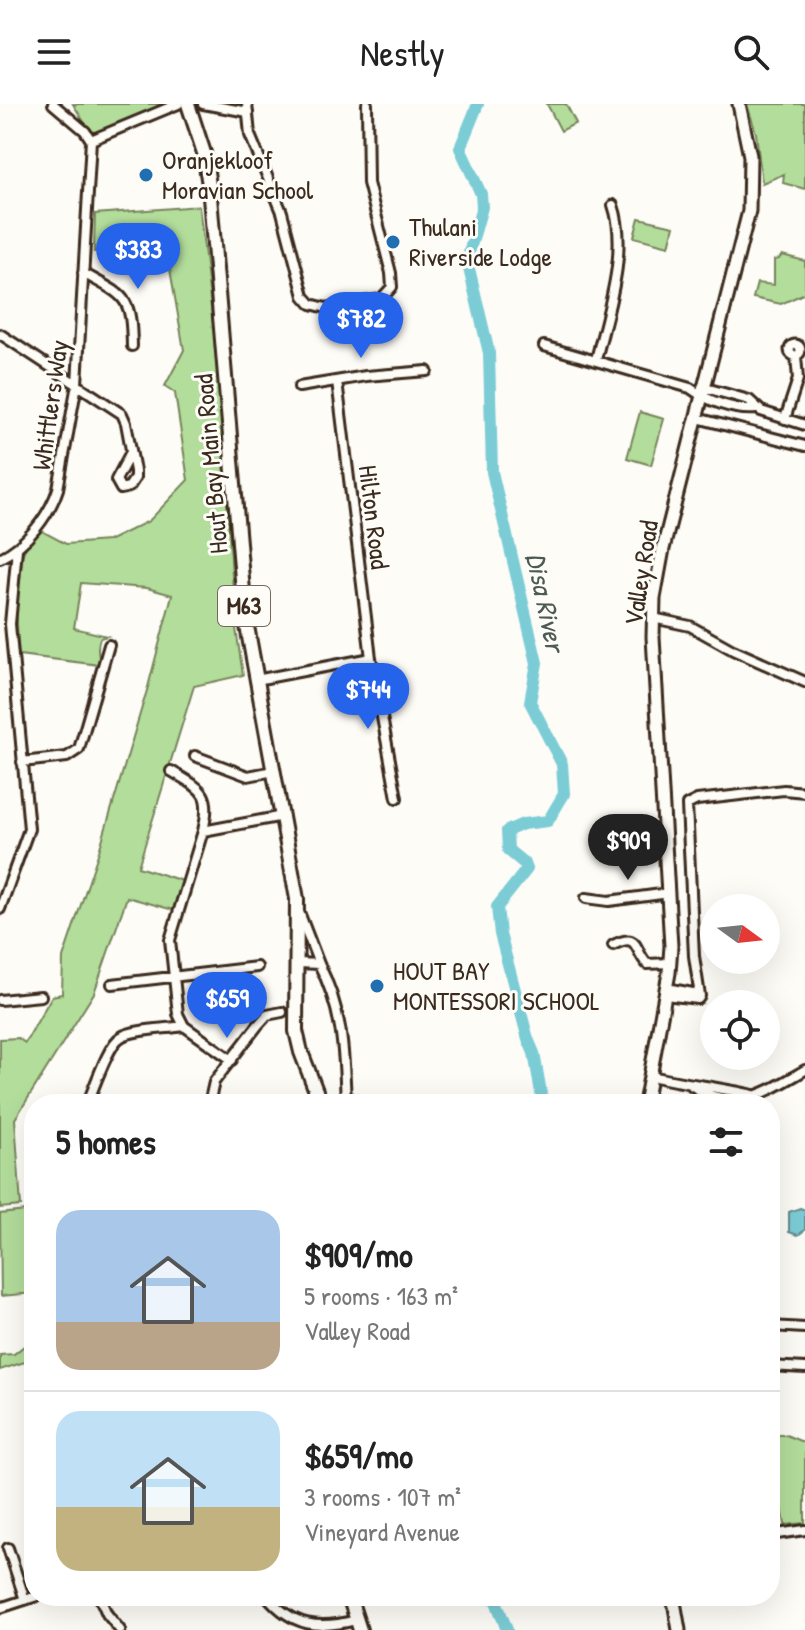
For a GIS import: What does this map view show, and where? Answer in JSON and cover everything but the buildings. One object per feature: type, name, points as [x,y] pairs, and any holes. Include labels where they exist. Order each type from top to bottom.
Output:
[{"type":"main road","name":"Hout Bay Main Road","points":[[188,104],[204,153],[209,185],[245,615],[298,911],[296,1031],[317,1094]]},
{"type":"street","points":[[53,104],[85,131],[91,140],[178,104]]},
{"type":"street","points":[[203,104],[247,108],[253,144],[282,212],[304,296],[311,304],[326,308],[381,299],[392,287],[368,183],[367,104]]},
{"type":"street","name":"Valley Road","points":[[647,1094],[670,963],[669,893],[653,618],[660,564],[742,245],[750,199],[750,156],[739,104]]},
{"type":"street","name":"Whittlers Way","points":[[1,557],[25,541],[56,494],[77,384],[91,140]]},
{"type":"street","points":[[596,360],[609,307],[619,236],[613,205]]},
{"type":"street","points":[[83,273],[122,295],[131,311],[132,346]]},
{"type":"street","points":[[0,334],[122,414],[131,452]]},
{"type":"street","points":[[544,346],[704,392],[726,404],[756,409],[805,425]]},
{"type":"street","points":[[785,419],[798,379],[796,356]]},
{"type":"street","points":[[299,387],[379,374],[427,371]]},
{"type":"street","name":"Hilton Road","points":[[337,381],[371,658],[397,798]]},
{"type":"street","points":[[704,392],[726,393],[749,400],[756,409]]},
{"type":"street","points":[[726,393],[726,404]]},
{"type":"street","points":[[697,418],[805,446]]},
{"type":"street","points":[[0,909],[29,833],[11,642],[17,549]]},
{"type":"street","points":[[1,557],[13,578]]},
{"type":"street","points":[[653,618],[690,626],[733,650],[805,682]]},
{"type":"street","points":[[22,762],[67,757],[79,749],[109,645]]},
{"type":"street","points":[[256,680],[371,658]]},
{"type":"street","points":[[195,756],[248,776],[274,771]]},
{"type":"street","points":[[171,771],[198,786],[204,793],[207,809],[171,937],[178,1014],[184,1026],[232,1060]]},
{"type":"street","points":[[666,992],[698,994],[700,986],[694,956],[687,805],[697,800],[784,790],[805,792]]},
{"type":"street","points":[[203,831],[283,816]]},
{"type":"street","points":[[586,898],[609,901],[669,893]]},
{"type":"street","points":[[298,911],[339,1015],[345,1094]]},
{"type":"street","points":[[613,945],[631,940],[636,943],[647,964],[670,963]]},
{"type":"street","points":[[298,963],[319,964]]},
{"type":"street","points":[[112,984],[257,967]]},
{"type":"street","points":[[0,1000],[41,996]]},
{"type":"street","points":[[211,1094],[212,1086],[264,1018],[282,1012]]},
{"type":"street","points":[[92,1094],[118,1038],[184,1026]]},
{"type":"street","points":[[755,1094],[805,1070]]},
{"type":"street","points":[[651,1076],[748,1094]]},
{"type":"street","points":[[780,1327],[805,1328]]},
{"type":"street","points":[[780,1367],[805,1368]]},
{"type":"street","points":[[780,1534],[805,1530]]},
{"type":"street","points":[[8,1548],[24,1597]]},
{"type":"street","points":[[0,1608],[24,1600]]},
{"type":"street","points":[[103,1606],[120,1630]]},
{"type":"street","points":[[276,1606],[284,1614],[311,1626],[331,1629],[358,1625]]},
{"type":"street","points":[[675,1606],[679,1630]]},
{"type":"green space","points":[[73,104],[166,104],[92,135]]},
{"type":"green space","points":[[547,104],[566,104],[576,123],[561,131]]},
{"type":"green space","points":[[747,104],[805,104],[805,189],[783,183],[784,174],[762,183],[756,133]]},
{"type":"green space","points":[[199,206],[219,375],[235,622],[243,675],[194,686],[138,867],[186,882],[177,911],[127,897],[94,993],[31,1094],[24,1094],[24,1105],[15,1119],[21,1206],[0,1208],[0,1039],[18,1038],[25,1043],[52,996],[62,994],[63,958],[99,851],[172,595],[147,588],[81,583],[74,628],[107,636],[100,638],[99,642],[100,665],[19,655],[17,601],[21,560],[40,530],[66,544],[108,541],[149,521],[188,480],[175,393],[165,386],[184,350],[170,269],[135,248],[94,252],[95,214]]},
{"type":"green space","points":[[639,218],[674,226],[669,246],[634,237]]},
{"type":"green space","points":[[782,255],[805,261],[805,293],[781,304],[753,298],[757,283],[774,285],[774,260]]},
{"type":"green space","points":[[640,412],[664,419],[651,465],[627,458]]},
{"type":"green space","points":[[24,1211],[24,1294],[1,1296],[0,1214]]},
{"type":"green space","points":[[24,1346],[24,1362],[0,1370],[0,1355],[14,1354]]},
{"type":"green space","points":[[780,1435],[805,1443],[805,1523],[785,1525],[780,1495]]},
{"type":"water","points":[[800,1208],[805,1210],[805,1230],[798,1235],[789,1232],[789,1212]]},
{"type":"waterway","name":"Disa River","points":[[478,104],[460,148],[481,194],[482,207],[467,260],[489,353],[492,472],[537,663],[530,702],[562,764],[564,794],[548,821],[523,824],[507,831],[508,850],[527,869],[497,907],[500,934],[534,1053],[541,1094]]},
{"type":"waterway","name":"Disa River","points":[[498,1606],[507,1630]]},
{"type":"place","name":"Oranjekloof Moravian School","points":[[146,175]]},
{"type":"place","name":"Thulani Riverside Lodge","points":[[393,242]]},
{"type":"place","name":"HOUT BAY MONTESSORI SCHOOL","points":[[377,986]]}]
